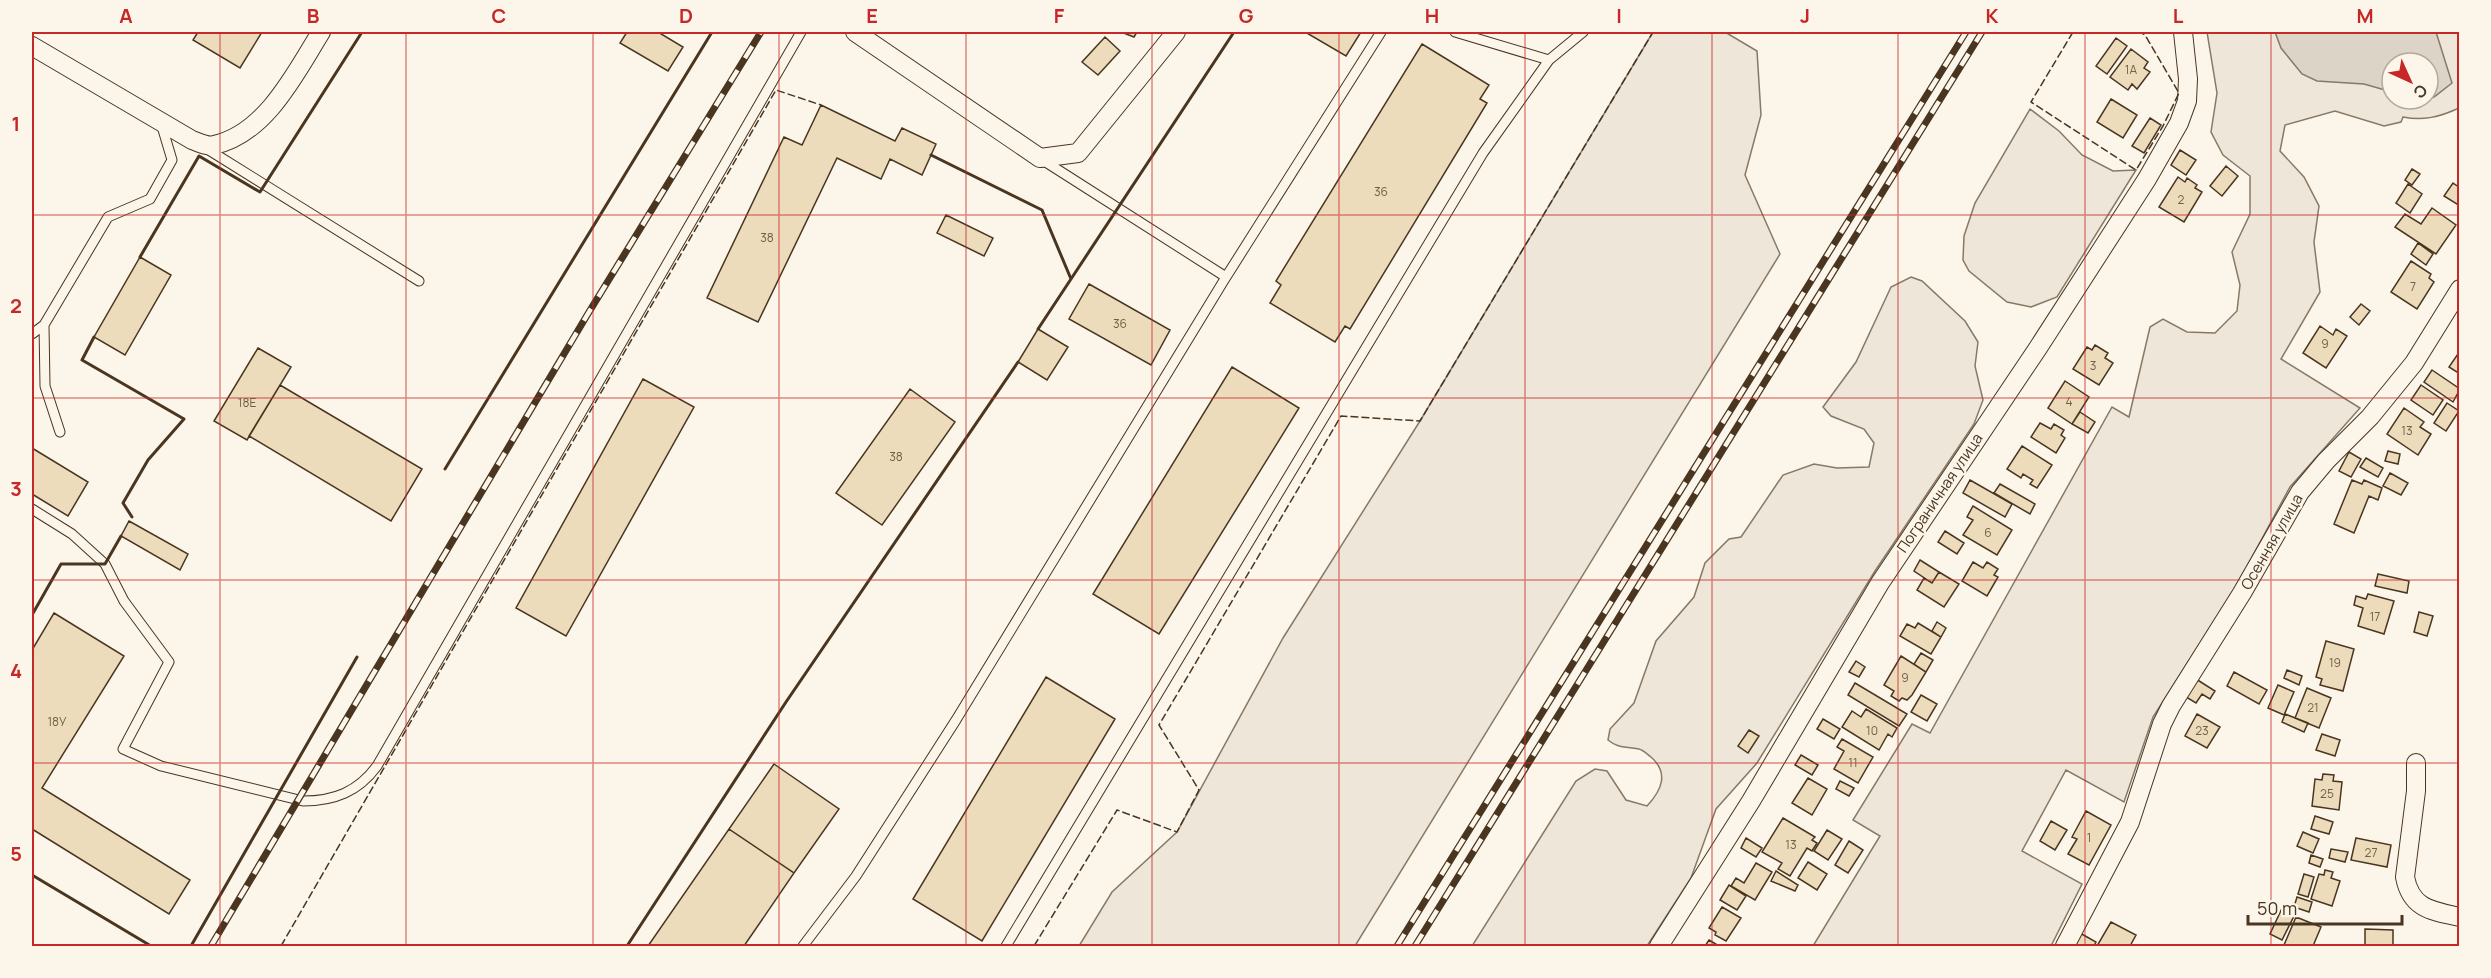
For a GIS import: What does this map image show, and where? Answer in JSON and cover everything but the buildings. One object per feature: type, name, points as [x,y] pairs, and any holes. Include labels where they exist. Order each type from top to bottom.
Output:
[{"type":"street","points":[[32,46],[161,123],[192,140],[212,146],[234,138],[259,120],[282,94],[321,32]]},
{"type":"street","points":[[855,32],[1040,158],[1078,153],[1176,32]]},
{"type":"street","name":"Пограничная улица","points":[[1659,946],[1751,801],[1880,583],[2038,348],[2169,142],[2187,101],[2188,79],[2183,32]]},
{"type":"street","name":"Осенняя улица","points":[[2065,946],[2130,822],[2162,724],[2171,706],[2242,593],[2300,492],[2326,461],[2370,417],[2414,363],[2460,289]]},
{"type":"street","points":[[2416,763],[2416,791],[2405,877],[2407,889],[2420,906],[2460,918]]},
{"type":"lane","points":[[32,509],[72,534],[105,564],[124,601],[169,662],[123,749],[161,766],[292,799],[318,802],[351,790],[370,776],[377,766],[801,32]]},
{"type":"lane","points":[[804,946],[856,876],[950,729],[1226,277],[1381,32]]},
{"type":"lane","points":[[1455,32],[1549,60]]},
{"type":"lane","points":[[1006,946],[1483,153],[1549,60],[1583,32]]},
{"type":"lane","points":[[32,334],[44,325],[108,216],[150,199],[172,160],[161,123]]},
{"type":"lane","points":[[192,140],[419,281]]},
{"type":"lane","points":[[1040,158],[1226,277]]},
{"type":"lane","points":[[44,325],[45,386],[60,432]]},
{"type":"shaded area","points":[[1653,32],[1725,32],[1757,51],[1761,115],[1745,175],[1780,254],[1355,946],[1079,946],[1112,892],[1177,832],[1283,638],[1420,421]]},
{"type":"shaded area","points":[[2207,32],[2459,32],[2459,108],[2431,117],[2418,119],[2403,117],[2401,122],[2384,126],[2335,111],[2285,125],[2280,151],[2304,177],[2319,206],[2314,242],[2320,292],[2281,359],[2360,408],[2290,487],[2234,590],[2153,717],[2124,802],[2066,770],[2022,851],[2082,884],[2051,946],[1813,946],[1880,836],[1853,820],[1912,724],[1930,733],[2112,407],[2129,417],[2150,327],[2163,319],[2187,332],[2215,333],[2237,311],[2240,285],[2232,252],[2250,214],[2250,176],[2223,155],[2211,132],[2217,93]]},
{"type":"shaded area","points":[[2275,32],[2436,32],[2452,83],[2440,92],[2440,51],[2380,51],[2380,89],[2364,84],[2317,81],[2302,74],[2281,48]]},
{"type":"shaded area","points":[[2030,109],[2059,131],[2082,155],[2113,171],[2136,170],[2057,297],[2031,307],[2007,302],[1969,271],[1963,260],[1964,236],[1975,203]]},
{"type":"shaded area","points":[[1911,277],[1922,281],[1965,321],[1978,342],[1975,366],[1983,400],[1974,424],[1875,571],[1757,763],[1716,809],[1691,878],[1647,946],[1472,946],[1576,781],[1595,769],[1607,771],[1626,800],[1647,806],[1660,788],[1662,775],[1657,763],[1640,750],[1612,743],[1608,740],[1610,729],[1634,703],[1656,641],[1694,597],[1705,563],[1729,539],[1741,537],[1783,475],[1814,464],[1837,468],[1869,467],[1874,443],[1864,429],[1831,416],[1823,407],[1856,362],[1891,287]]},
{"type":"railway","points":[[211,946],[589,312],[761,32]]},
{"type":"railway","points":[[1397,946],[1966,32]]},
{"type":"railway","points":[[1415,946],[1982,32]]},
{"type":"fence","points":[[1034,946],[1117,810],[1177,832],[1199,790],[1159,725],[1341,416],[1420,421],[1653,32]]},
{"type":"fence","points":[[2073,32],[2031,102],[2136,170],[2163,126],[2179,93],[2145,35],[2140,32]]},
{"type":"fence","points":[[281,946],[776,90],[821,105]]},
{"type":"wall","points":[[140,257],[199,156],[260,192],[362,32]]},
{"type":"wall","points":[[445,469],[712,32]]},
{"type":"wall","points":[[931,155],[1042,210],[1071,279],[1234,32]]},
{"type":"wall","points":[[1038,329],[1071,279]]},
{"type":"wall","points":[[94,337],[82,360],[184,419],[148,460],[123,503],[132,517]]},
{"type":"wall","points":[[627,946],[786,702],[1018,362]]},
{"type":"wall","points":[[32,615],[61,564],[105,564],[121,536]]},
{"type":"wall","points":[[191,946],[357,657]]},
{"type":"wall","points":[[32,875],[151,946]]}]
